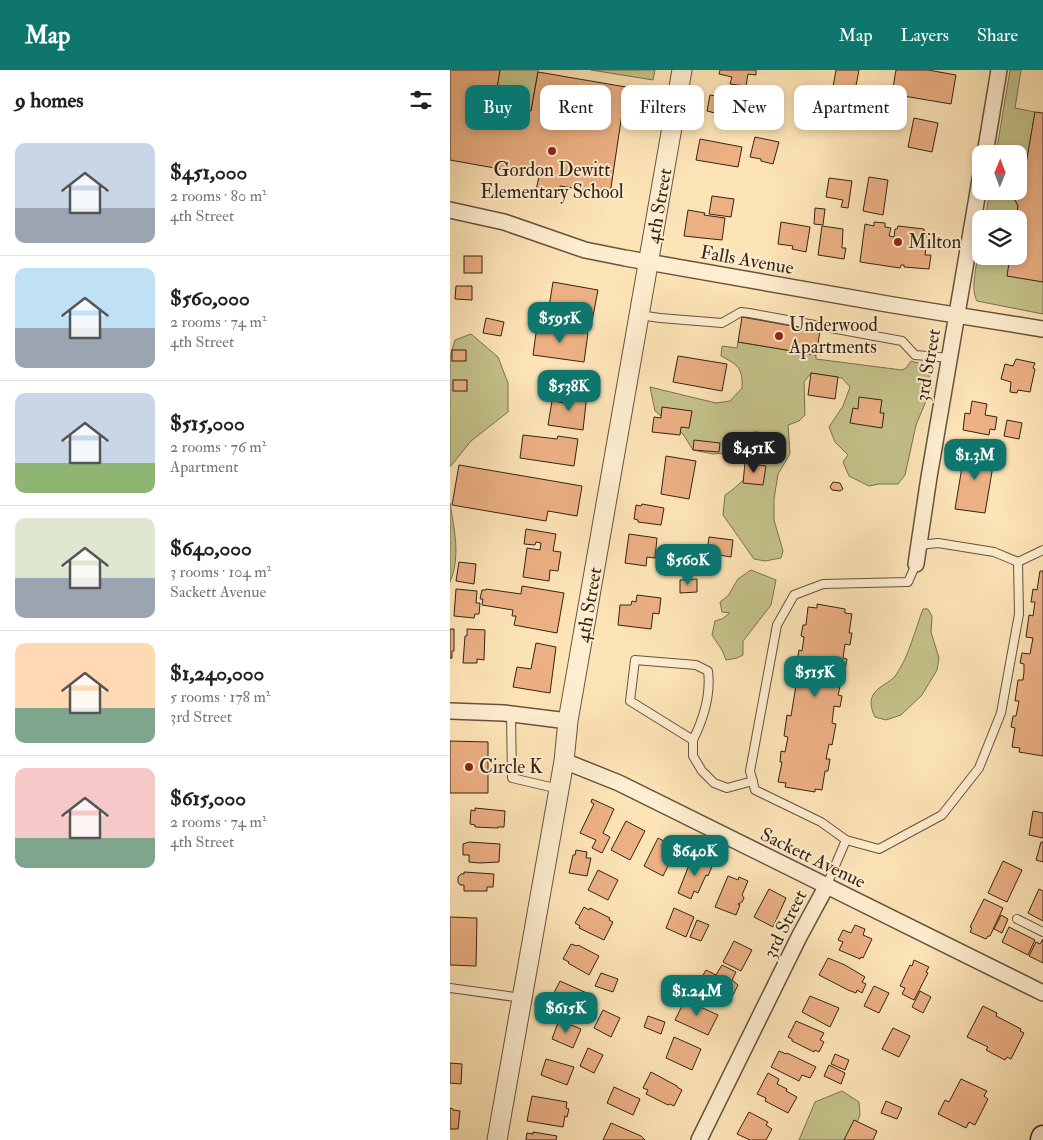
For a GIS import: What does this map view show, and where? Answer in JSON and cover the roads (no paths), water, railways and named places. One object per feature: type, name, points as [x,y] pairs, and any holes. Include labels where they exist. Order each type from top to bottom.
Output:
[{"type":"street","name":"4th Street","points":[[497,1140],[682,70]]},
{"type":"street","points":[[987,145],[999,70]]},
{"type":"street","name":"3rd Street","points":[[916,564],[977,200]]},
{"type":"street","name":"Falls Avenue","points":[[450,210],[504,222],[584,250],[893,305],[1043,329]]},
{"type":"street","points":[[450,711],[511,714],[568,721]]},
{"type":"street","name":"Sackett Avenue","points":[[564,761],[620,783],[826,887],[1043,993]]},
{"type":"street","name":"3rd Street","points":[[699,1140],[799,937],[826,887]]},
{"type":"lane","points":[[640,315],[722,323],[741,312],[749,313],[902,341],[915,355],[950,358]]},
{"type":"lane","points":[[919,545],[938,542],[994,552],[1018,562],[1043,550]]},
{"type":"lane","points":[[916,564],[908,582],[823,584],[794,595],[777,624],[750,771],[755,790],[821,822],[846,840],[879,849],[942,815],[979,768],[1001,713],[1019,614],[1018,562]]},
{"type":"lane","points":[[693,740],[630,701],[635,660],[696,665],[708,671],[710,686],[705,711],[693,740],[694,756],[702,771],[714,783],[727,788],[753,781]]},
{"type":"lane","points":[[511,714],[512,778],[559,789]]},
{"type":"lane","points":[[826,887],[846,840]]},
{"type":"lane","points":[[1017,919],[1043,932]]},
{"type":"lane","points":[[450,988],[522,998]]},
{"type":"place","name":"Gordon Dewitt Elementary School","points":[[552,151]]},
{"type":"place","name":"Milton","points":[[898,242]]},
{"type":"place","name":"Underwood Apartments","points":[[779,336]]},
{"type":"place","name":"Circle K","points":[[469,767]]}]
